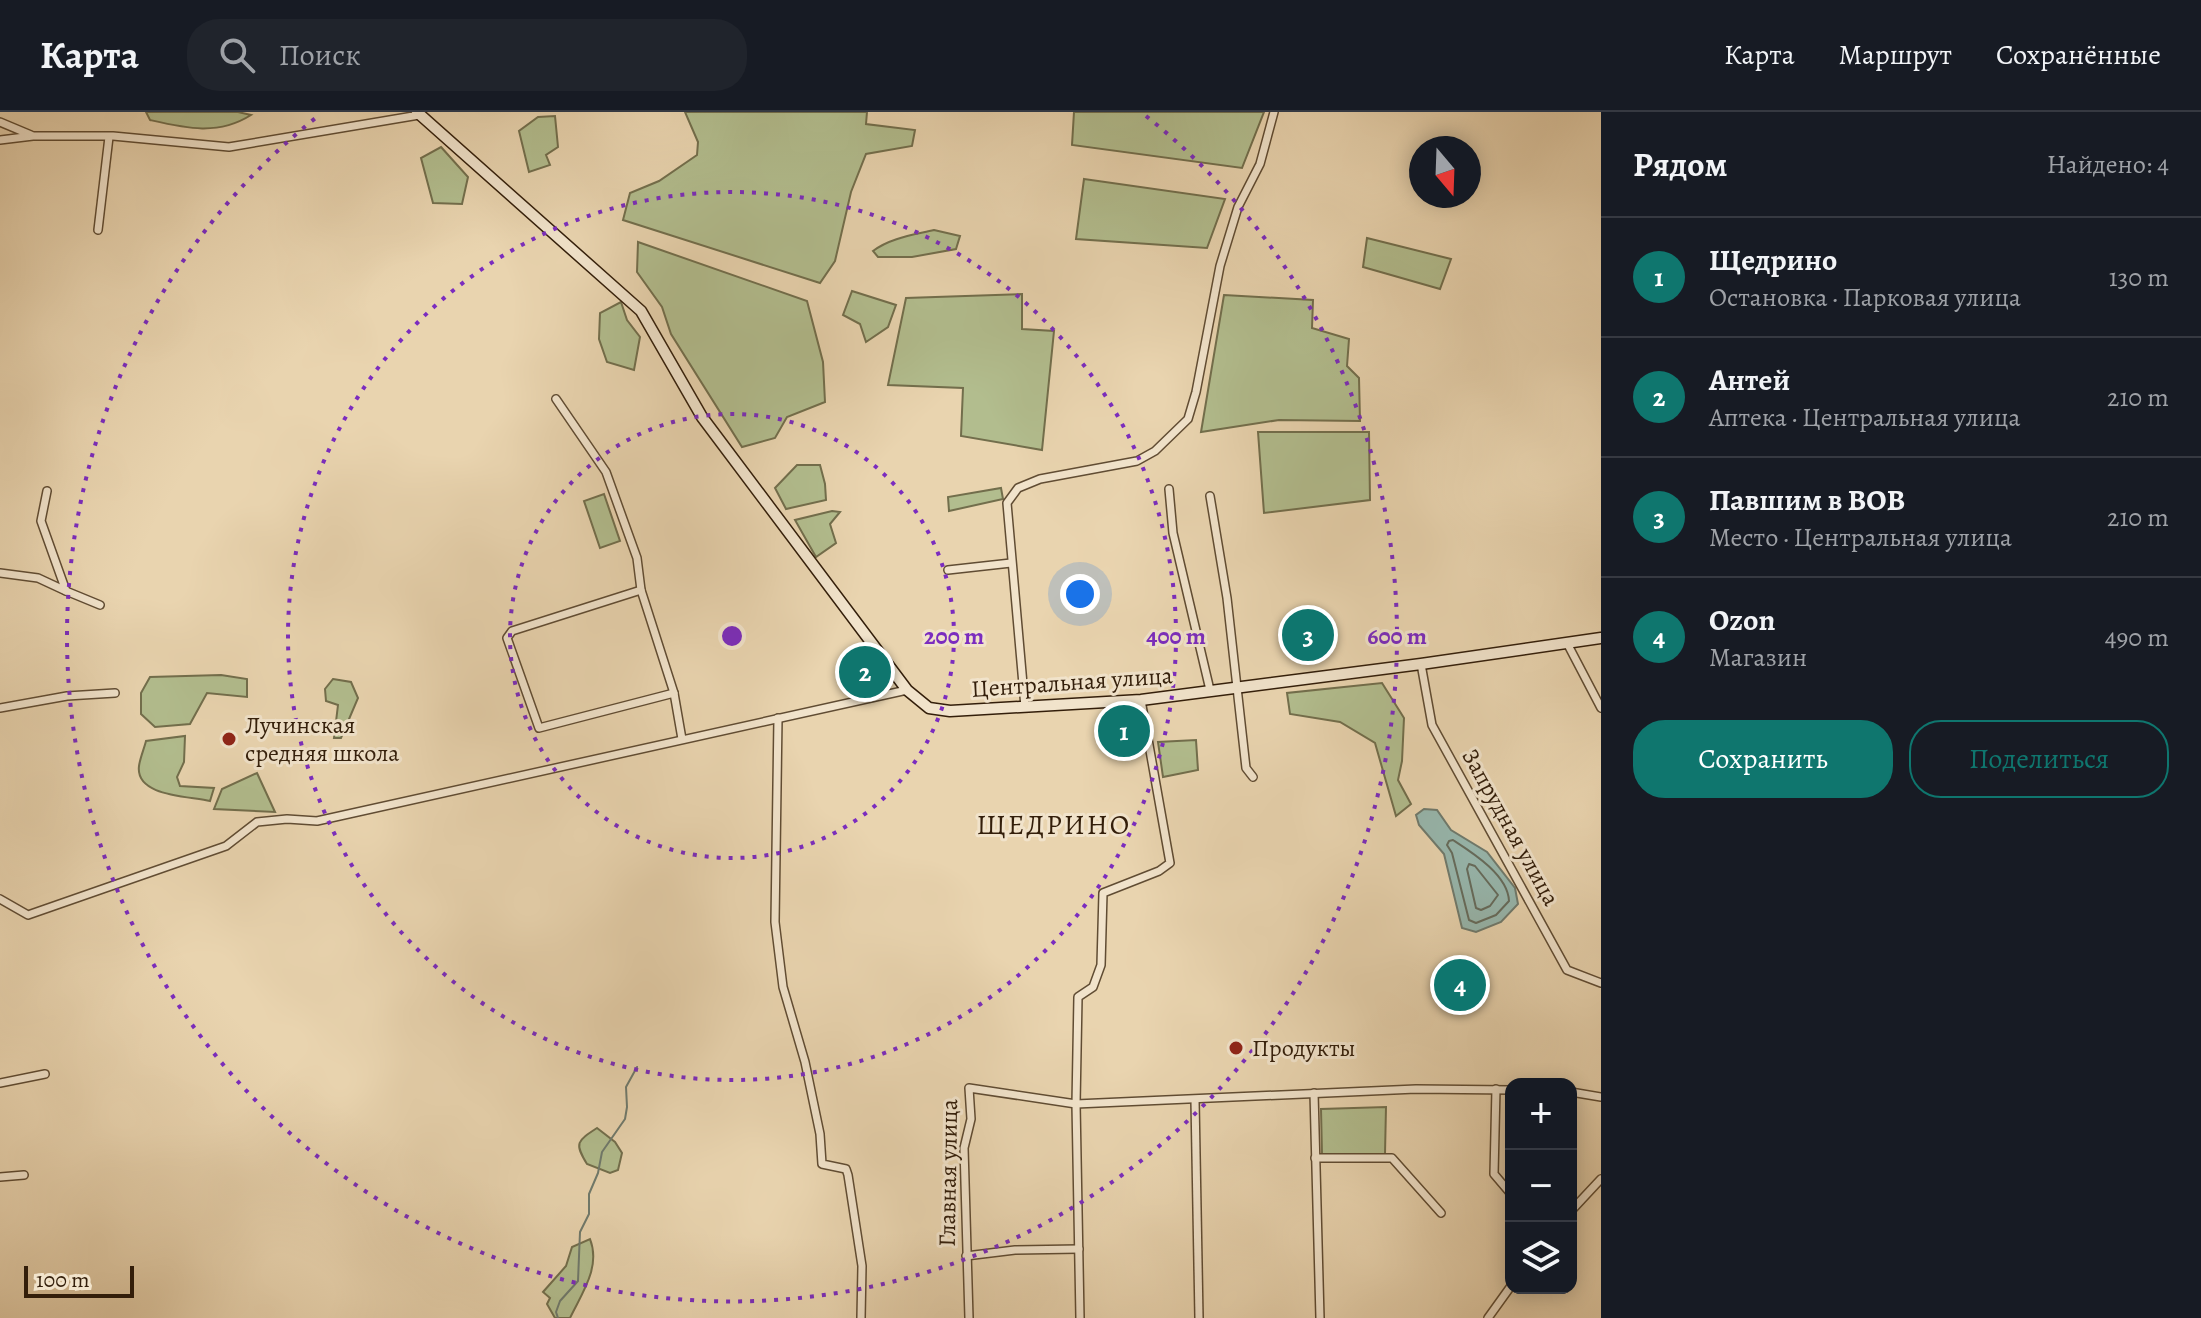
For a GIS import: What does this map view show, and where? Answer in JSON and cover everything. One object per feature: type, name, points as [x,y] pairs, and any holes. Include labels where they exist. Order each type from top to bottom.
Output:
[{"type":"street","points":[[1025,707],[1007,503],[1018,488],[1040,479],[1117,465],[1146,456],[1184,425],[1192,412],[1220,266],[1238,207],[1260,164],[1274,112]]},
{"type":"street","points":[[0,140],[33,136],[109,137],[229,147],[418,113]]},
{"type":"street","name":"Центральная улица","points":[[418,113],[641,311],[702,417],[907,690],[929,708],[950,711],[1141,700],[1601,638]]},
{"type":"street","points":[[0,122],[33,136]]},
{"type":"street","points":[[98,230],[109,137]]},
{"type":"street","points":[[556,399],[606,472],[637,558],[641,590],[674,693],[682,739]]},
{"type":"street","points":[[1169,489],[1173,533],[1210,690]]},
{"type":"street","points":[[47,491],[41,521],[66,591]]},
{"type":"street","points":[[1210,496],[1238,686],[1246,768],[1253,777]]},
{"type":"street","points":[[948,570],[1011,563]]},
{"type":"street","points":[[0,573],[38,578],[100,605]]},
{"type":"street","points":[[641,590],[512,631],[507,638],[539,728],[674,693]]},
{"type":"street","points":[[1567,643],[1601,708]]},
{"type":"street","name":"Запрудная улица","points":[[1421,664],[1432,725],[1567,970],[1601,983]]},
{"type":"street","points":[[0,899],[28,915],[226,846],[257,822],[287,819],[317,821],[907,690]]},
{"type":"street","points":[[0,708],[67,696],[115,693]]},
{"type":"street","points":[[1080,1318],[1076,1104],[1078,997],[1093,987],[1101,965],[1103,893],[1159,871],[1170,863],[1141,700]]},
{"type":"street","points":[[778,718],[775,922],[783,987],[804,1056],[820,1134],[822,1164],[846,1169],[848,1175],[862,1266],[861,1318]]},
{"type":"street","points":[[0,1083],[45,1074]]},
{"type":"street","name":"Главная улица","points":[[969,1318],[964,1148],[971,1119],[969,1088],[1076,1104]]},
{"type":"street","points":[[1076,1104],[1416,1089],[1505,1090]]},
{"type":"street","points":[[1496,1089],[1494,1174],[1505,1187]]},
{"type":"street","points":[[1314,1093],[1320,1318]]},
{"type":"street","points":[[1577,1093],[1601,1097]]},
{"type":"street","points":[[1195,1100],[1199,1318]]},
{"type":"street","points":[[1315,1158],[1392,1158],[1441,1213]]},
{"type":"street","points":[[0,1177],[24,1175]]},
{"type":"street","points":[[1577,1205],[1601,1179]]},
{"type":"street","points":[[966,1256],[1015,1250],[1079,1249]]},
{"type":"street","points":[[1488,1318],[1505,1294]]},
{"type":"green space","points":[[146,112],[238,112],[251,115],[226,126],[201,128],[150,120]]},
{"type":"green space","points":[[685,112],[867,112],[866,124],[915,130],[912,146],[866,154],[851,192],[835,261],[820,283],[623,220],[630,193],[659,181],[697,155],[698,142]]},
{"type":"green space","points":[[1074,112],[1264,112],[1242,168],[1072,145]]},
{"type":"green space","points":[[555,116],[558,147],[546,155],[550,165],[529,172],[519,131],[538,117]]},
{"type":"green space","points":[[441,147],[468,177],[462,204],[433,203],[421,158]]},
{"type":"green space","points":[[1084,179],[1225,199],[1207,248],[1076,239]]},
{"type":"green space","points":[[934,230],[960,236],[956,249],[912,257],[878,257],[873,251],[894,240]]},
{"type":"green space","points":[[1367,238],[1451,259],[1440,289],[1363,267]]},
{"type":"green space","points":[[638,242],[807,301],[823,362],[825,402],[787,417],[775,438],[742,447],[671,334],[662,307],[637,272]]},
{"type":"green space","points":[[852,291],[896,305],[888,327],[866,342],[860,324],[843,315]]},
{"type":"green space","points":[[1022,294],[1022,329],[1054,331],[1042,450],[961,436],[963,388],[888,385],[906,298]]},
{"type":"green space","points":[[1224,295],[1313,300],[1312,328],[1349,339],[1347,366],[1359,378],[1360,421],[1279,420],[1201,432]]},
{"type":"green space","points":[[621,302],[627,320],[640,337],[634,370],[607,362],[599,339],[600,313]]},
{"type":"green space","points":[[1258,432],[1369,432],[1370,500],[1264,513]]},
{"type":"green space","points":[[797,465],[820,465],[826,500],[786,509],[775,488]]},
{"type":"green space","points":[[1001,488],[1003,499],[949,511],[948,497]]},
{"type":"green space","points":[[604,494],[620,541],[600,548],[584,501]]},
{"type":"green space","points":[[840,512],[830,524],[836,543],[816,557],[795,520]]},
{"type":"green space","points":[[221,675],[247,679],[247,697],[207,693],[190,724],[155,727],[141,714],[141,693],[150,677]]},
{"type":"green space","points":[[333,679],[351,682],[358,698],[341,738],[334,738],[338,705],[326,701],[325,689]]},
{"type":"green space","points":[[1382,683],[1404,718],[1398,780],[1411,804],[1396,816],[1375,743],[1340,722],[1290,714],[1287,693]]},
{"type":"green space","points":[[185,736],[184,762],[177,777],[180,786],[214,788],[210,801],[154,789],[140,776],[139,766],[146,741]]},
{"type":"green space","points":[[1196,740],[1198,770],[1163,777],[1158,742]]},
{"type":"green space","points":[[257,773],[275,812],[214,809],[222,789]]},
{"type":"green space","points":[[1386,1107],[1385,1154],[1322,1155],[1321,1109]]},
{"type":"green space","points":[[597,1128],[615,1142],[622,1153],[618,1170],[610,1173],[587,1164],[583,1157],[580,1143]]},
{"type":"green space","points":[[590,1239],[592,1270],[585,1289],[570,1318],[555,1318],[547,1304],[550,1298],[543,1292],[566,1266],[572,1247]]},
{"type":"water","points":[[1424,809],[1437,810],[1451,830],[1487,852],[1515,888],[1518,904],[1501,922],[1476,932],[1462,928],[1444,854],[1419,825],[1416,815]]},
{"type":"waterway","points":[[558,1318],[556,1312],[560,1301],[578,1281],[580,1232],[589,1214],[589,1194],[602,1152],[625,1119],[626,1087],[637,1067]]},
{"type":"place","name":"Павшим в ВОВ","points":[[1308,635]]},
{"type":"place","name":"Антей","points":[[865,672]]},
{"type":"place","name":"Щедрино","points":[[1124,731]]},
{"type":"place","name":"Лучинская средняя школа","points":[[229,739]]},
{"type":"place","name":"Ozon","points":[[1460,985]]},
{"type":"place","name":"Продукты","points":[[1236,1048]]},
{"type":"district","name":"ЩЕДРИНО","points":[[1054,825]]}]
